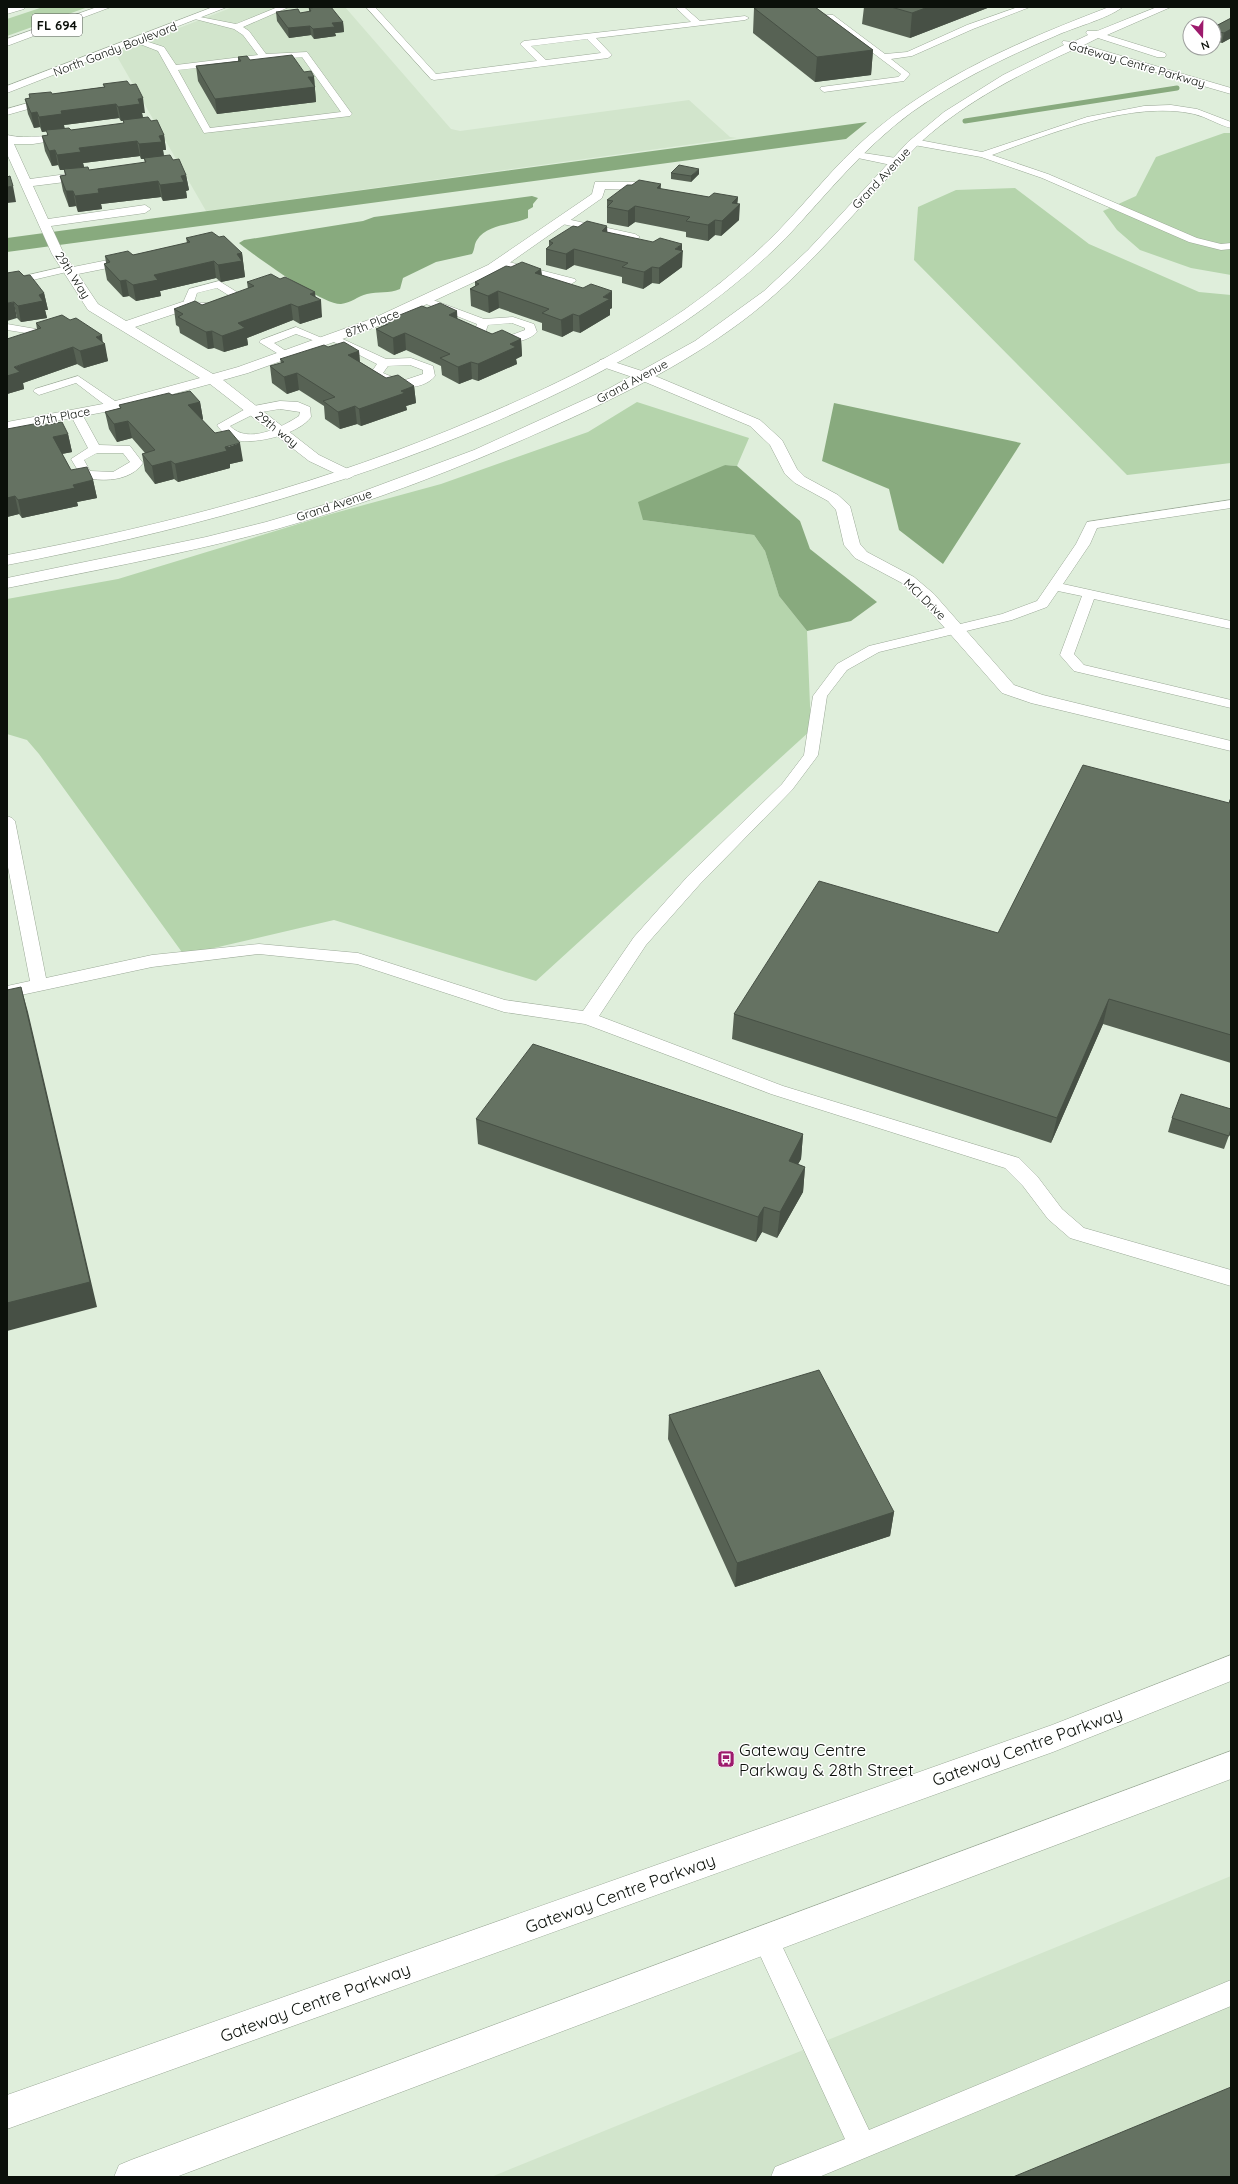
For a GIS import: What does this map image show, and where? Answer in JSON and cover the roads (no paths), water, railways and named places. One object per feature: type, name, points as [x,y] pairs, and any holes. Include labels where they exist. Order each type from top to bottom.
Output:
[{"type":"main road","name":"FL 694","points":[[7,11],[20,7]]},
{"type":"main road","name":"FL 694","points":[[7,43],[106,7]]},
{"type":"main road","name":"North Gandy Boulevard","points":[[7,90],[222,7]]},
{"type":"main road","name":"Grand Avenue","points":[[7,560],[59,551],[228,512],[347,474],[457,433],[552,390],[605,363],[679,319],[727,283],[768,248],[885,128],[912,107],[955,80],[1043,36],[1118,7]]},
{"type":"main road","name":"Grand Avenue","points":[[7,583],[176,548],[274,524],[371,493],[502,444],[597,401],[723,329],[769,292],[810,257],[914,142],[950,113],[998,82],[1073,45],[1166,7]]},
{"type":"main road","name":"Gateway Centre Parkway","points":[[1068,26],[1171,58]]},
{"type":"main road","name":"Gateway Centre Parkway","points":[[1043,36],[1231,91]]},
{"type":"main road","points":[[7,112],[47,99],[67,97]]},
{"type":"main road","points":[[7,140],[33,141],[80,134]]},
{"type":"main road","name":"29th Way","points":[[7,140],[58,254],[93,307],[211,378]]},
{"type":"main road","points":[[857,155],[896,162]]},
{"type":"main road","points":[[27,183],[100,174]]},
{"type":"main road","name":"87th Place","points":[[7,426],[114,406],[243,370],[379,321],[501,263],[598,195],[599,185],[635,186],[670,193]]},
{"type":"main road","points":[[44,223],[145,209]]},
{"type":"main road","points":[[69,270],[144,257]]},
{"type":"main road","points":[[124,326],[187,305]]},
{"type":"main road","points":[[81,318],[102,312]]},
{"type":"main road","points":[[32,331],[46,327]]},
{"type":"main road","name":"MCI Drive","points":[[605,363],[643,376],[755,423],[777,444],[790,471],[800,480],[833,498],[844,509],[852,545],[860,555],[908,580],[928,598],[1008,689],[1037,699],[1231,746]]},
{"type":"main road","name":"29th way","points":[[211,378],[314,458],[347,474],[371,493]]},
{"type":"main road","name":"Gateway Centre Parkway","points":[[7,2112],[1053,1738],[1231,1668]]},
{"type":"main road","points":[[131,2177],[1231,1765]]},
{"type":"lane","points":[[237,27],[285,7]]},
{"type":"lane","points":[[370,7],[434,77],[608,55],[589,36]]},
{"type":"lane","points":[[679,7],[698,23]]},
{"type":"lane","points":[[883,57],[909,54],[970,27],[1026,7]]},
{"type":"lane","points":[[736,10],[750,21],[758,20]]},
{"type":"lane","points":[[795,16],[817,15],[830,17],[906,74],[901,79],[824,89]]},
{"type":"lane","points":[[195,18],[237,27],[246,33],[264,57]]},
{"type":"lane","points":[[544,63],[524,44],[745,18]]},
{"type":"lane","points":[[136,41],[161,49],[207,131],[347,114],[304,54],[264,57],[173,68]]},
{"type":"lane","points":[[984,155],[1036,135],[1120,113],[1165,107],[1194,111],[1230,120]]},
{"type":"lane","points":[[914,142],[984,155],[1045,176],[1193,240],[1221,247],[1231,246]]},
{"type":"lane","points":[[562,221],[635,237]]},
{"type":"lane","points":[[501,263],[571,281]]},
{"type":"lane","points":[[7,283],[69,270]]},
{"type":"lane","points":[[425,300],[483,322]]},
{"type":"lane","points":[[7,327],[32,331],[28,345],[7,351]]},
{"type":"lane","points":[[285,355],[265,342],[296,330],[328,340],[384,363]]},
{"type":"lane","points":[[39,391],[78,379],[114,406]]},
{"type":"lane","points":[[280,405],[298,406],[306,410],[305,417],[281,432],[249,437],[236,437],[226,431],[223,425],[253,410],[280,405]]},
{"type":"lane","points":[[76,414],[95,449]]},
{"type":"lane","points":[[588,1018],[640,941],[694,880],[788,787],[811,755],[820,696],[842,667],[874,648],[954,628],[1007,617],[1042,604],[1083,544],[1092,525],[1231,504]]},
{"type":"lane","points":[[1055,586],[1231,625]]},
{"type":"lane","points":[[1089,594],[1067,655],[1079,668],[1231,704]]},
{"type":"lane","points":[[7,821],[39,985]]},
{"type":"lane","points":[[7,992],[152,961],[259,950],[358,959],[504,1006],[588,1018],[777,1090],[1012,1163],[1030,1181],[1055,1214],[1077,1233],[1231,1278]]},
{"type":"lane","points":[[766,1940],[862,2146]]},
{"type":"lane","points":[[785,2177],[1231,1993]]},
{"type":"waterway","points":[[965,121],[1177,88]]},
{"type":"place","name":"Gateway Centre Parkway & 28th Street","points":[[726,1759]]}]
